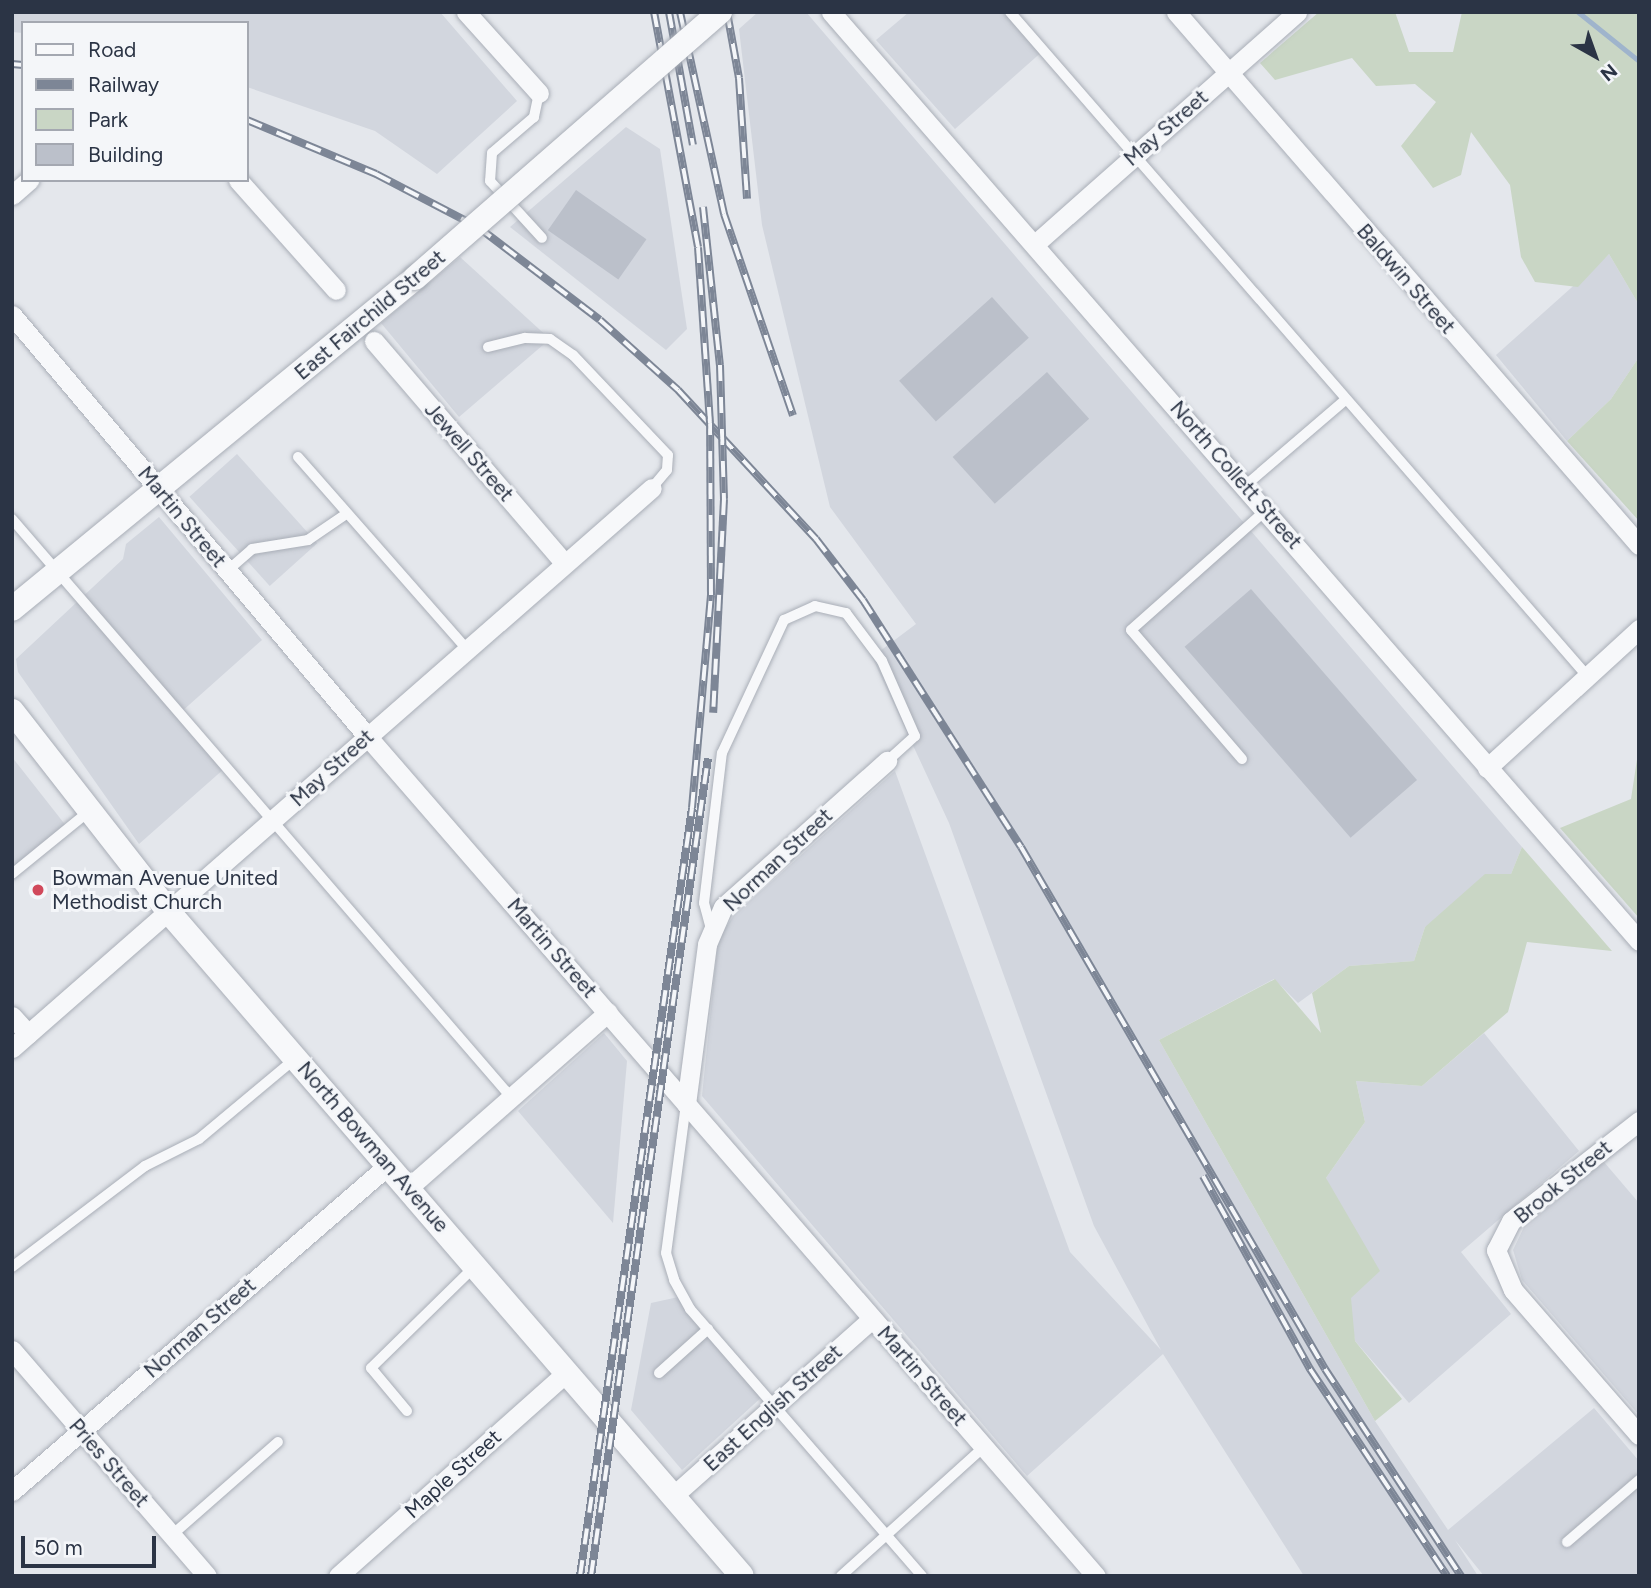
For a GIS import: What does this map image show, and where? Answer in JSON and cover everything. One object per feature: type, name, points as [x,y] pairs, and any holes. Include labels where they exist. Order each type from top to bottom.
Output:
[{"type":"street","points":[[466,12],[539,93]]},
{"type":"street","name":"East Fairchild Street","points":[[12,609],[159,491],[415,278],[720,12]]},
{"type":"street","name":"North Collett Street","points":[[831,12],[1246,485],[1487,768],[1639,941]]},
{"type":"street","name":"Baldwin Street","points":[[1176,12],[1639,545]]},
{"type":"street","name":"May Street","points":[[1035,244],[1297,12]]},
{"type":"street","points":[[12,195],[27,182]]},
{"type":"street","points":[[240,182],[336,290]]},
{"type":"street","name":"Martin Street","points":[[12,315],[368,736],[1096,1576]]},
{"type":"street","name":"Jewell Street","points":[[374,341],[564,563]]},
{"type":"street","name":"May Street","points":[[12,1048],[652,488]]},
{"type":"street","points":[[1487,768],[1639,629]]},
{"type":"street","name":"North Bowman Avenue","points":[[12,711],[88,812],[168,911],[742,1576]]},
{"type":"street","name":"Norman Street","points":[[686,1104],[712,933],[723,906],[887,761]]},
{"type":"street","points":[[408,1188],[608,1012]]},
{"type":"street","points":[[12,1016],[28,1034]]},
{"type":"street","name":"Brook Street","points":[[1639,1121],[1511,1221],[1496,1250],[1513,1290],[1639,1435]]},
{"type":"street","name":"Norman Street","points":[[12,1491],[388,1165]]},
{"type":"street","name":"East English Street","points":[[673,1496],[872,1319]]},
{"type":"street","name":"Pries Street","points":[[12,1350],[207,1576]]},
{"type":"street","name":"Maple Street","points":[[338,1576],[567,1372]]},
{"type":"lane","points":[[1010,12],[1588,677]]},
{"type":"lane","points":[[539,93],[534,117],[492,153],[490,181],[542,238]]},
{"type":"lane","points":[[488,347],[525,338],[550,339],[573,355],[668,455],[667,470],[652,488]]},
{"type":"lane","points":[[1246,485],[1345,400]]},
{"type":"lane","points":[[298,457],[466,648]]},
{"type":"lane","points":[[1242,759],[1131,630],[1267,510]]},
{"type":"lane","points":[[227,570],[252,549],[308,540],[346,514]]},
{"type":"lane","points":[[12,519],[511,1097]]},
{"type":"lane","points":[[712,933],[704,903],[722,753],[784,620],[815,606],[846,613],[882,661],[915,736],[887,761]]},
{"type":"lane","points":[[12,874],[88,812]]},
{"type":"lane","points":[[12,1267],[145,1166],[199,1139],[296,1058]]},
{"type":"lane","points":[[686,1104],[666,1253],[678,1288],[708,1329],[774,1407],[922,1576]]},
{"type":"lane","points":[[407,1411],[371,1368],[475,1265]]},
{"type":"lane","points":[[659,1373],[708,1329]]},
{"type":"lane","points":[[172,1535],[278,1442]]},
{"type":"lane","points":[[841,1576],[984,1447]]},
{"type":"lane","points":[[1567,1542],[1639,1480]]},
{"type":"shaded area","points":[[12,12],[440,12],[517,101],[437,174],[375,131],[248,87],[248,21],[21,21],[21,33],[12,32]]},
{"type":"shaded area","points":[[758,12],[806,12],[1522,847],[1511,874],[1425,927],[1414,961],[1349,966],[1298,1003],[1274,979],[1159,1040],[1375,1421],[1448,1530],[1594,1408],[1639,1461],[1639,1576],[1484,1576],[1455,1540],[1478,1576],[1304,1576],[1163,1354],[1027,1476],[702,1096],[718,939],[734,915],[895,771],[1070,1252],[1161,1350],[1094,1226],[949,823],[872,657],[916,624],[830,507],[762,225],[739,29]]},
{"type":"shaded area","points":[[909,12],[1010,12],[1044,50],[955,129],[876,40]]},
{"type":"shaded area","points":[[626,127],[660,149],[687,329],[666,350],[510,227]]},
{"type":"shaded area","points":[[1609,254],[1639,305],[1639,357],[1611,399],[1567,441],[1496,355]]},
{"type":"shaded area","points":[[460,257],[550,339],[459,417],[381,323]]},
{"type":"shaded area","points":[[237,454],[317,543],[270,586],[189,497]]},
{"type":"shaded area","points":[[159,517],[262,640],[180,713],[225,768],[139,844],[18,672],[16,659],[123,559],[126,544]]},
{"type":"shaded area","points":[[12,757],[67,827],[12,874]]},
{"type":"shaded area","points":[[604,1033],[627,1061],[613,1223],[518,1111]]},
{"type":"shaded area","points":[[1484,1033],[1579,1151],[1461,1252],[1511,1314],[1409,1403],[1355,1341],[1326,1178],[1365,1122],[1356,1081],[1422,1086]]},
{"type":"shaded area","points":[[1604,1162],[1639,1203],[1639,1415],[1522,1280],[1513,1250],[1524,1227]]},
{"type":"shaded area","points":[[683,1296],[764,1395],[682,1470],[631,1410],[651,1303]]},
{"type":"green space","points":[[1319,12],[1395,12],[1409,52],[1453,52],[1462,12],[1639,12],[1639,305],[1609,254],[1578,287],[1535,282],[1521,257],[1510,185],[1471,132],[1461,175],[1433,188],[1401,146],[1436,102],[1415,84],[1376,86],[1352,58],[1275,80],[1260,63]]},
{"type":"green space","points":[[1639,357],[1639,521],[1567,441],[1611,399]]},
{"type":"green space","points":[[1639,746],[1639,918],[1560,828],[1631,799]]},
{"type":"green space","points":[[1522,847],[1612,951],[1527,942],[1508,1012],[1422,1086],[1356,1081],[1365,1122],[1326,1178],[1380,1271],[1351,1298],[1355,1341],[1402,1399],[1375,1421],[1159,1040],[1275,979],[1321,1033],[1312,993],[1349,966],[1414,961],[1425,927],[1485,874],[1511,874]]},
{"type":"building","points":[[576,190],[646,239],[618,279],[548,230]]},
{"type":"building","points":[[992,297],[1029,338],[936,422],[899,381]]},
{"type":"building","points":[[1047,372],[1089,419],[995,504],[953,457]]},
{"type":"building","points":[[1251,589],[1417,780],[1351,838],[1185,647]]},
{"type":"waterway","points":[[1578,12],[1639,61]]},
{"type":"railway","points":[[580,1576],[692,808],[711,595],[710,423],[698,247],[654,12]]},
{"type":"railway","points":[[669,12],[693,145]]},
{"type":"railway","points":[[680,12],[724,214],[793,416]]},
{"type":"railway","points":[[727,12],[739,78],[747,199]]},
{"type":"railway","points":[[12,64],[21,65]]},
{"type":"railway","points":[[248,120],[376,174],[478,227],[600,320],[678,390],[816,539],[863,600],[1021,847],[1325,1369],[1461,1576]]},
{"type":"railway","points":[[703,207],[720,365],[724,499],[713,713]]},
{"type":"railway","points":[[591,1576],[708,758]]},
{"type":"railway","points":[[1203,1176],[1310,1369],[1447,1576]]},
{"type":"place","name":"Bowman Avenue United Methodist Church","points":[[38,890]]}]
